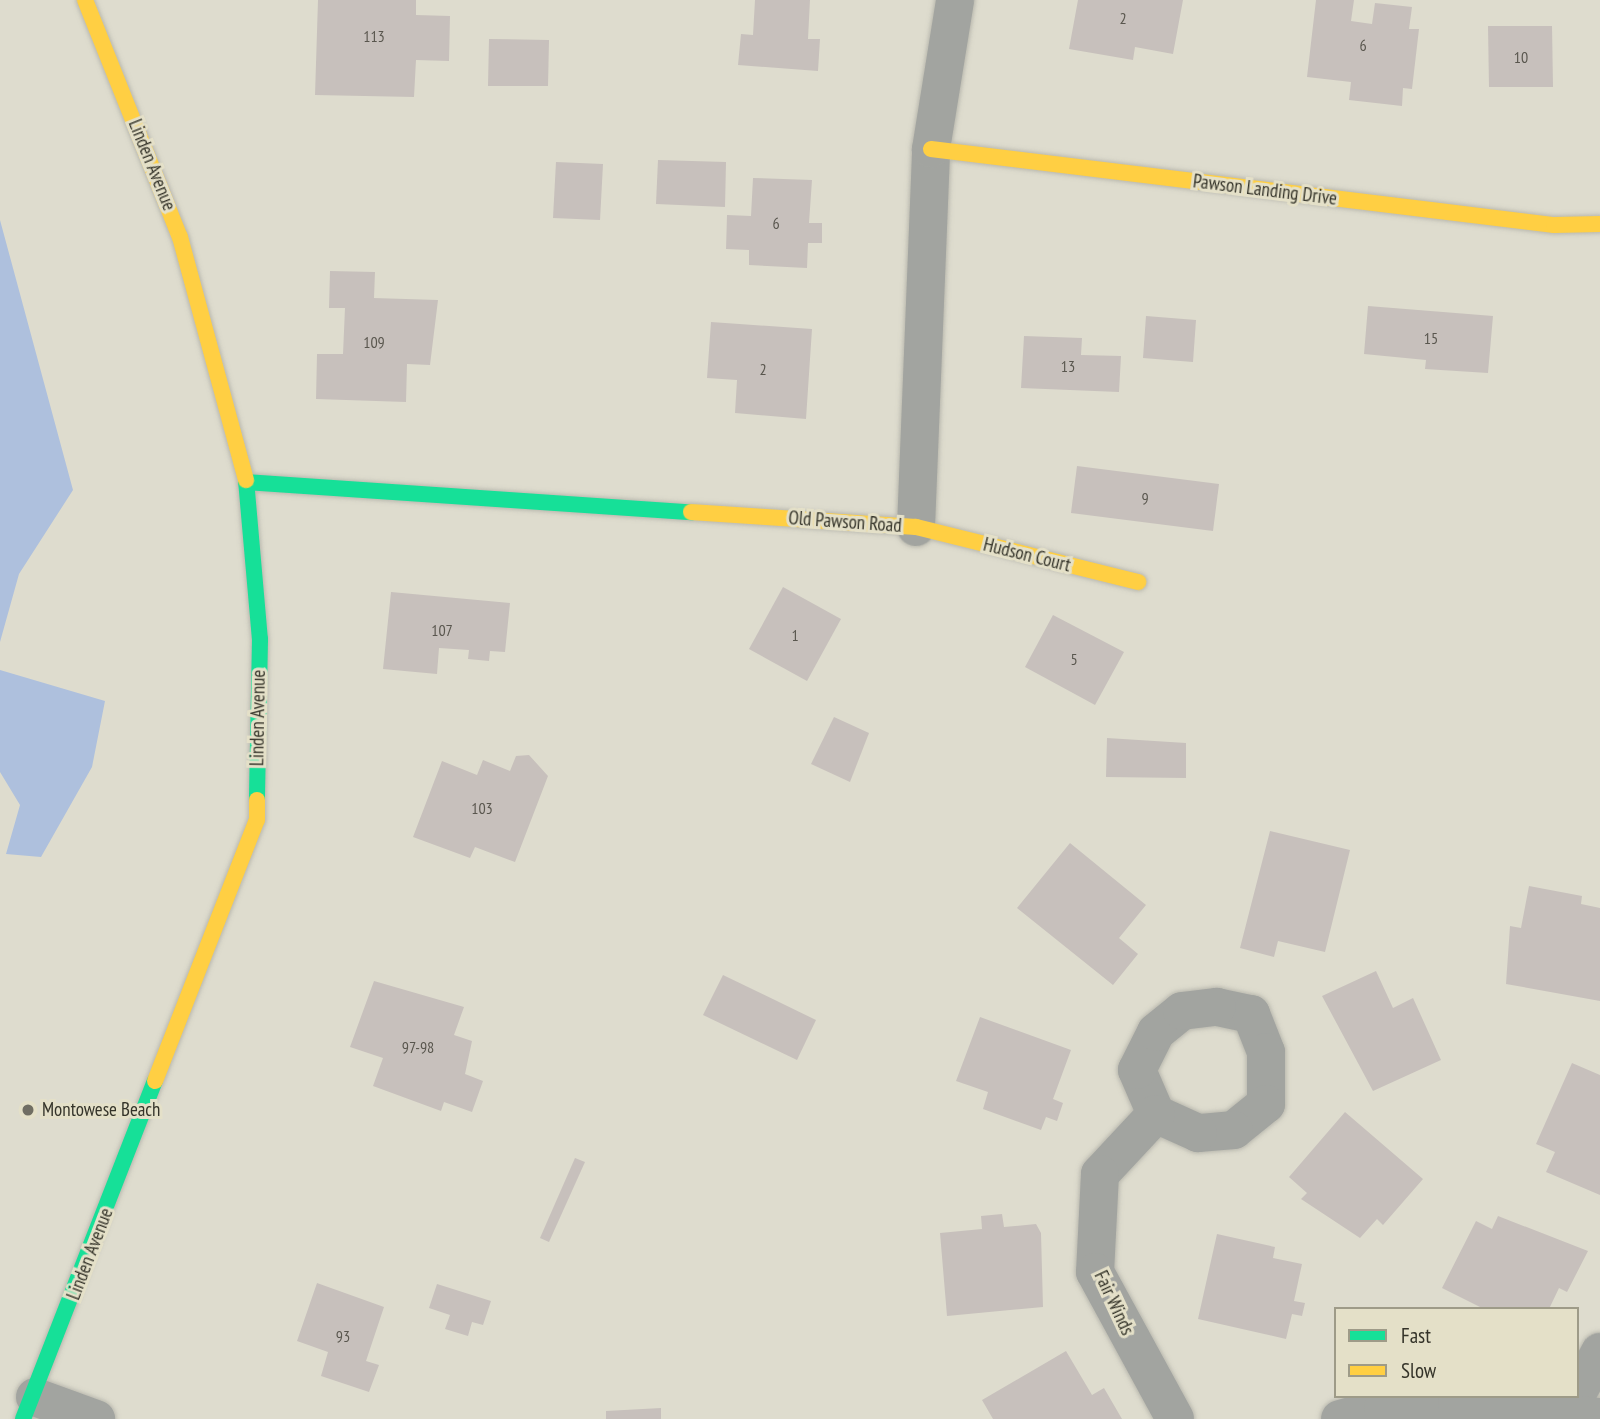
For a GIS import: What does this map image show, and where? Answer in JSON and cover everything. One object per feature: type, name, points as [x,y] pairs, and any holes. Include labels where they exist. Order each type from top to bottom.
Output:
[{"type":"street","name":"Linden Avenue","points":[[29,1408],[257,820],[260,639],[246,482],[180,237],[85,0]]},
{"type":"street","name":"Old Pawson Road","points":[[246,482],[916,527],[930,149],[955,0]]},
{"type":"street","name":"Pawson Landing Drive","points":[[930,149],[1554,225],[1600,225]]},
{"type":"street","name":"Hudson Court","points":[[916,527],[1138,582]]},
{"type":"street","name":"Fair Winds","points":[[1156,1114],[1100,1174],[1095,1272],[1175,1419]]},
{"type":"street","points":[[1340,1419],[1383,1408],[1457,1404],[1577,1407],[1600,1352]]},
{"type":"street","points":[[29,1408],[96,1419]]},
{"type":"water","points":[[0,220],[73,490],[19,574],[0,642]]},
{"type":"water","points":[[0,670],[105,701],[92,767],[41,857],[6,854],[20,805],[0,772]]},
{"type":"building","points":[[318,0],[416,0],[416,15],[450,16],[449,61],[416,60],[414,97],[315,95]]},
{"type":"building","points":[[755,0],[810,0],[808,39],[820,39],[818,71],[738,65],[741,34],[753,35]]},
{"type":"building","points":[[1078,0],[1183,0],[1173,54],[1135,47],[1133,60],[1069,49]]},
{"type":"building","points":[[1316,0],[1354,0],[1351,21],[1372,24],[1375,3],[1412,7],[1409,29],[1419,29],[1412,89],[1403,88],[1402,106],[1349,100],[1351,82],[1307,77]]},
{"type":"building","points":[[1488,26],[1552,26],[1553,87],[1489,87]]},
{"type":"building","points":[[489,39],[549,40],[548,86],[488,86]]},
{"type":"building","points":[[658,160],[726,162],[725,207],[656,204]]},
{"type":"building","points":[[556,162],[603,164],[600,220],[553,218]]},
{"type":"building","points":[[753,178],[812,180],[809,223],[822,223],[822,243],[808,243],[807,268],[749,265],[749,250],[726,249],[727,215],[751,216]]},
{"type":"building","points":[[330,271],[375,272],[374,298],[438,300],[430,365],[407,364],[406,402],[316,399],[317,354],[343,354],[345,308],[329,308]]},
{"type":"building","points":[[1368,306],[1493,316],[1488,373],[1425,369],[1426,360],[1364,354]]},
{"type":"building","points":[[1146,316],[1196,320],[1193,362],[1143,358]]},
{"type":"building","points":[[711,322],[812,329],[806,419],[735,413],[737,380],[707,378]]},
{"type":"building","points":[[1024,336],[1082,338],[1081,355],[1121,356],[1119,392],[1021,388]]},
{"type":"building","points":[[1077,466],[1219,484],[1213,531],[1071,513]]},
{"type":"building","points":[[783,587],[841,619],[807,681],[749,649]]},
{"type":"building","points":[[391,592],[510,603],[505,652],[490,651],[489,661],[468,659],[469,650],[439,648],[437,674],[383,669]]},
{"type":"building","points":[[1053,615],[1124,652],[1095,705],[1025,667]]},
{"type":"building","points":[[834,717],[869,733],[850,782],[811,764]]},
{"type":"building","points":[[1107,738],[1186,743],[1186,778],[1106,777]]},
{"type":"building","points":[[529,755],[548,776],[515,862],[475,847],[470,858],[413,837],[442,761],[477,775],[483,760],[510,771],[516,756]]},
{"type":"building","points":[[1270,831],[1350,850],[1325,952],[1278,941],[1274,957],[1240,948]]},
{"type":"building","points":[[1070,843],[1146,905],[1119,938],[1138,954],[1113,985],[1017,908]]},
{"type":"building","points":[[1529,886],[1582,896],[1581,904],[1600,908],[1600,1001],[1506,984],[1510,926],[1521,928]]},
{"type":"building","points":[[1376,971],[1393,1008],[1413,998],[1441,1060],[1373,1091],[1322,996]]},
{"type":"building","points":[[723,975],[816,1020],[797,1060],[703,1015]]},
{"type":"building","points":[[374,981],[464,1007],[454,1035],[472,1041],[465,1074],[483,1081],[472,1112],[444,1102],[441,1111],[373,1086],[383,1058],[350,1047]]},
{"type":"building","points":[[980,1017],[1071,1050],[1053,1099],[1063,1103],[1057,1121],[1046,1117],[1041,1130],[983,1109],[988,1092],[956,1081]]},
{"type":"building","points":[[1572,1063],[1600,1075],[1600,1195],[1546,1172],[1555,1152],[1536,1144]]},
{"type":"building","points":[[1345,1112],[1423,1179],[1383,1225],[1377,1219],[1360,1238],[1301,1199],[1307,1193],[1289,1177]]},
{"type":"building","points":[[575,1158],[585,1162],[549,1242],[540,1238]]},
{"type":"building","points":[[1002,1214],[1004,1227],[1036,1224],[1041,1233],[1043,1307],[947,1316],[940,1233],[982,1229],[981,1216]]},
{"type":"building","points":[[1498,1216],[1588,1251],[1567,1292],[1559,1288],[1550,1307],[1480,1307],[1442,1288],[1476,1221],[1492,1229]]},
{"type":"building","points":[[1217,1234],[1275,1247],[1273,1258],[1302,1264],[1294,1301],[1305,1303],[1302,1316],[1292,1314],[1286,1339],[1198,1319]]},
{"type":"building","points":[[317,1283],[384,1307],[366,1361],[379,1365],[369,1392],[321,1376],[328,1352],[297,1341]]},
{"type":"building","points":[[437,1284],[491,1301],[483,1325],[472,1322],[468,1336],[445,1329],[450,1315],[429,1308]]},
{"type":"building","points":[[1066,1351],[1092,1395],[1104,1388],[1122,1419],[993,1419],[982,1400]]},
{"type":"building","points":[[661,1408],[661,1419],[606,1419],[606,1411]]},
{"type":"traffic: fast","points":[[246,480],[260,639],[257,800]]},
{"type":"traffic: fast","points":[[246,482],[691,512]]},
{"type":"traffic: fast","points":[[23,1419],[155,1081]]},
{"type":"traffic: slow","points":[[85,0],[180,237],[246,480]]},
{"type":"traffic: slow","points":[[931,149],[1554,225],[1600,224]]},
{"type":"traffic: slow","points":[[691,512],[916,527],[1138,582]]},
{"type":"traffic: slow","points":[[155,1081],[257,820],[257,800]]},
{"type":"place","name":"Montowese Beach","points":[[28,1110]]}]
